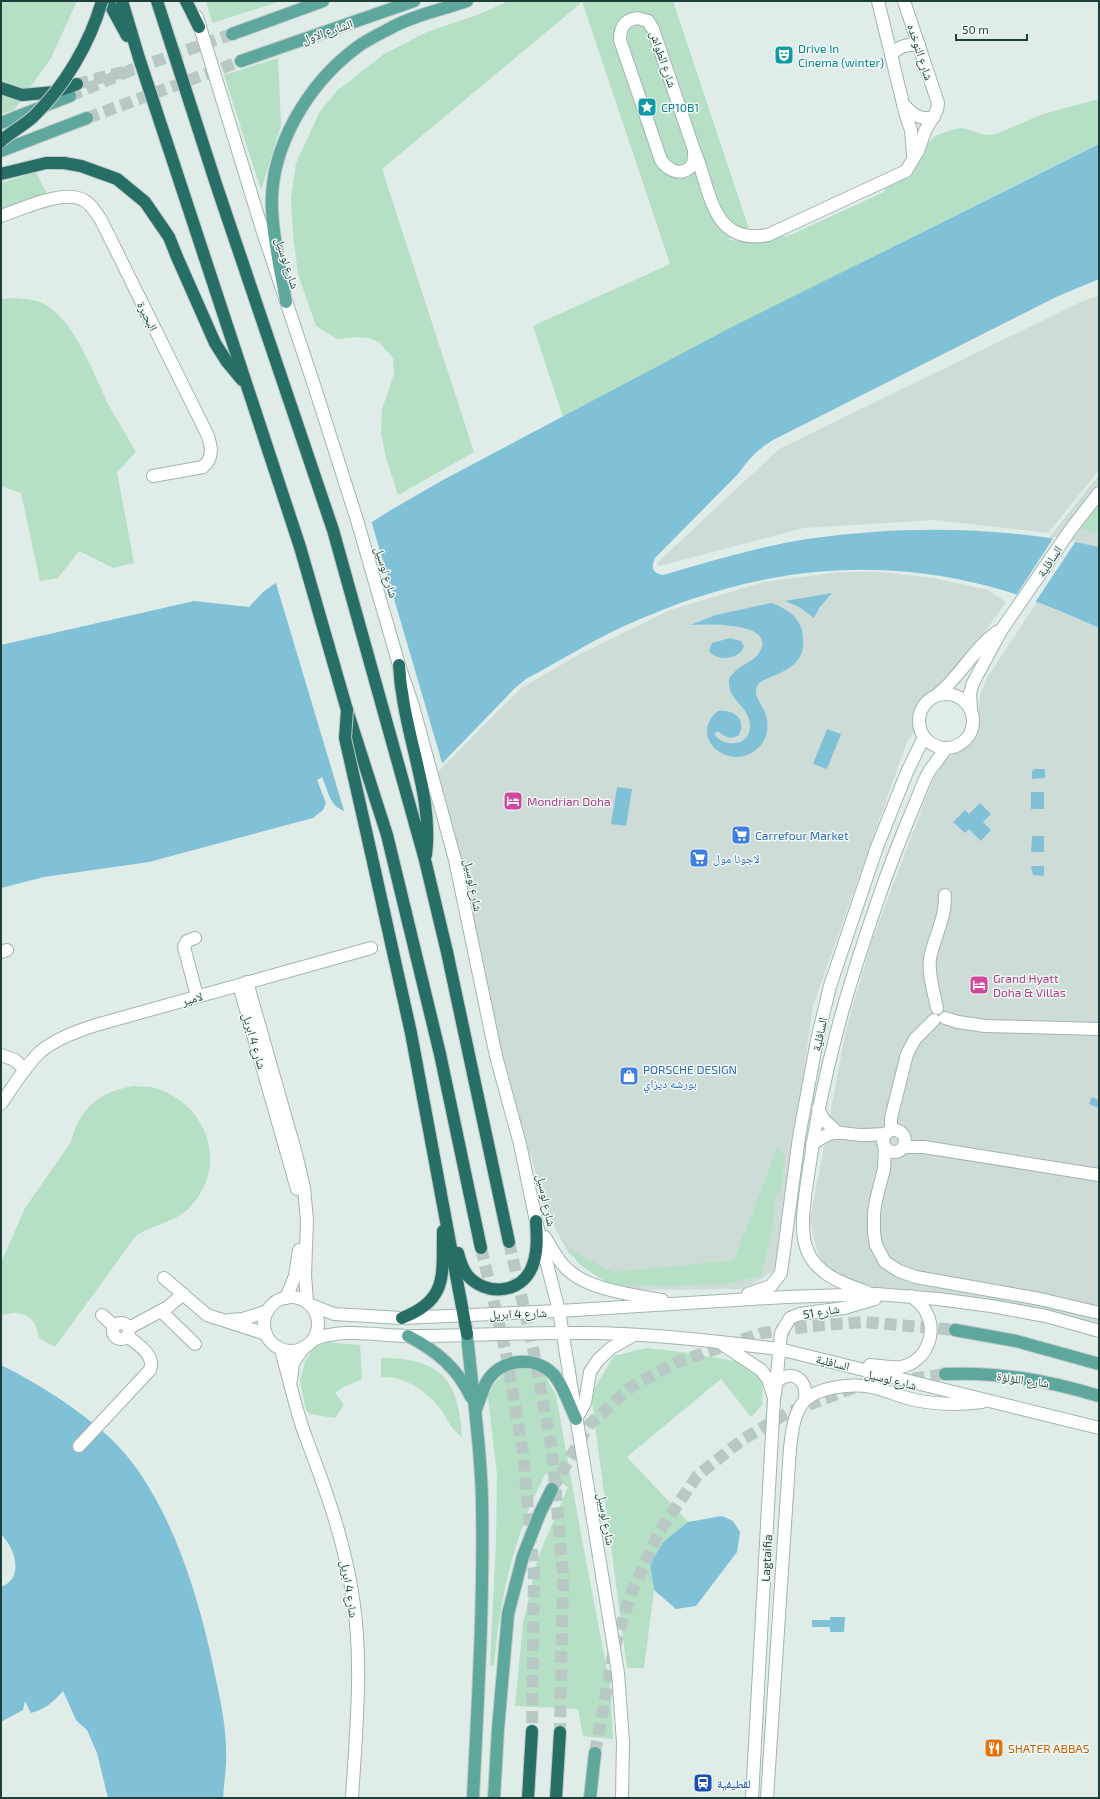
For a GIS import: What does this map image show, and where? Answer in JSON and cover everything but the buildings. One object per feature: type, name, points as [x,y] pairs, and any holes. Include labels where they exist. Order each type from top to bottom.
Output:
[{"type":"highway","points":[[1,141],[31,118],[59,87],[70,71],[88,36],[102,1]]},
{"type":"highway","points":[[108,1],[139,58]]},
{"type":"highway","points":[[122,1],[139,58],[300,547],[347,710],[387,835],[440,1054],[481,1248]]},
{"type":"highway","points":[[157,1],[218,191],[333,530],[425,860],[447,952],[509,1242]]},
{"type":"highway","points":[[186,1],[199,27]]},
{"type":"highway","points":[[1,88],[22,95],[54,92],[77,84]]},
{"type":"highway","points":[[1,174],[46,163],[64,163],[82,166],[117,179],[145,202],[169,237],[176,257],[215,343],[227,362],[248,387]]},
{"type":"highway","points":[[400,665],[402,693],[426,808],[428,839],[425,860]]},
{"type":"highway","points":[[347,710],[345,738],[411,1033],[467,1334]]},
{"type":"highway","points":[[444,1206],[461,1264],[467,1275],[479,1285],[493,1290],[515,1286],[524,1279],[532,1268],[537,1244],[536,1221]]},
{"type":"highway","points":[[402,1318],[425,1307],[434,1297],[439,1288],[443,1268],[444,1206]]},
{"type":"highway","points":[[528,1798],[532,1732]]},
{"type":"highway","points":[[556,1798],[560,1732]]},
{"type":"main road","points":[[232,34],[323,1]]},
{"type":"main road","name":"الشارع الاول","points":[[240,61],[414,1]]},
{"type":"main road","points":[[286,302],[272,208],[273,189],[276,164],[290,129],[302,108],[320,81],[357,48],[388,29],[467,1]]},
{"type":"main road","points":[[1,123],[70,96]]},
{"type":"main road","points":[[1,151],[87,118]]},
{"type":"main road","points":[[955,1330],[1016,1341],[1099,1364]]},
{"type":"main road","points":[[467,1334],[482,1500],[480,1671],[473,1798]]},
{"type":"main road","points":[[408,1336],[433,1350],[455,1370],[464,1383],[475,1412]]},
{"type":"main road","points":[[475,1412],[486,1382],[496,1371],[508,1363],[522,1361],[544,1367],[553,1374],[576,1419]]},
{"type":"main road","name":"شارع اللؤلؤة","points":[[945,1374],[989,1374],[1019,1377],[1055,1383],[1099,1396]]},
{"type":"main road","points":[[494,1798],[498,1729],[508,1614],[523,1556],[540,1513],[552,1489]]},
{"type":"main road","points":[[590,1798],[595,1753]]},
{"type":"street","name":"شارع لوسيل","points":[[192,1],[286,302],[357,520],[413,706],[455,860],[496,1056],[520,1144],[536,1221],[559,1312],[618,1673],[623,1742],[622,1798]]},
{"type":"street","points":[[878,1],[913,140],[914,159]]},
{"type":"street","name":"شارع النوخده","points":[[904,1],[938,103]]},
{"type":"street","name":"شارع الطواش","points":[[708,193],[696,178],[684,171],[672,171],[666,167],[661,160],[620,40],[623,26],[632,19],[643,19],[648,21],[654,29],[694,150],[703,171],[708,193],[716,214],[734,232],[744,237],[756,237],[773,233],[906,171],[914,159],[925,131],[934,117],[938,103]]},
{"type":"street","points":[[891,54],[900,47],[910,44],[919,45]]},
{"type":"street","points":[[903,104],[911,113],[920,118],[934,117]]},
{"type":"street","points":[[684,171],[694,162],[694,150]]},
{"type":"street","name":"البحيرة","points":[[1,216],[58,197],[72,196],[86,201],[101,220],[208,436],[212,448],[208,462],[203,467],[153,476]]},
{"type":"street","name":"السافلية","points":[[971,708],[970,693],[973,683],[1002,629],[1071,529],[1099,493]]},
{"type":"street","name":"السافلية","points":[[936,695],[948,686],[988,638],[1002,629]]},
{"type":"street","points":[[952,694],[960,697],[971,708],[974,722],[970,735],[960,745],[946,748],[934,745],[924,737],[919,725],[921,710],[925,703],[936,695],[952,694]]},
{"type":"street","name":"السافلية","points":[[717,1301],[757,1292],[771,1286],[781,1273],[794,1165],[817,1040],[830,986],[877,847],[907,772],[924,737]]},
{"type":"street","name":"السافلية","points":[[881,1295],[845,1284],[830,1277],[817,1264],[806,1247],[804,1232],[805,1199],[818,1109],[832,1046],[857,961],[896,849],[930,771],[946,748]]},
{"type":"street","points":[[939,1015],[930,960],[935,939],[944,916],[945,895]]},
{"type":"street","points":[[195,938],[187,941],[184,947],[197,996]]},
{"type":"street","name":"لامير","points":[[1,1104],[25,1070],[41,1052],[72,1033],[197,996],[371,948]]},
{"type":"street","points":[[840,955],[857,961]]},
{"type":"street","name":"شارع 4 ابريل","points":[[243,983],[275,1095],[296,1188],[304,1231],[305,1275],[309,1304],[326,1312],[343,1315],[402,1318],[559,1312]]},
{"type":"street","points":[[939,1015],[958,1022],[985,1026],[1099,1029]]},
{"type":"street","points":[[939,1015],[915,1039],[907,1054],[897,1092],[895,1107],[898,1118],[876,1200],[874,1233],[876,1245],[885,1262],[899,1271],[916,1277],[1040,1299],[1099,1313]]},
{"type":"street","points":[[1,1055],[15,1060],[25,1070]]},
{"type":"street","points":[[818,1109],[824,1120],[837,1132]]},
{"type":"street","points":[[812,1144],[824,1136],[837,1132],[893,1140],[915,1141],[924,1147],[1099,1175]]},
{"type":"street","points":[[536,1221],[555,1255],[569,1271],[586,1281],[609,1291],[681,1303]]},
{"type":"street","name":"شارع 4 ابريل","points":[[286,1298],[296,1268],[304,1231]]},
{"type":"street","points":[[164,1278],[207,1315],[266,1334]]},
{"type":"street","points":[[128,1332],[162,1310],[163,1303],[178,1291]]},
{"type":"street","name":"السافلية","points":[[559,1312],[786,1297],[881,1295],[911,1296],[965,1302],[1018,1311],[1099,1331]]},
{"type":"street","name":"شارع 51","points":[[774,1398],[781,1333],[790,1318],[800,1314],[844,1308],[881,1295]]},
{"type":"street","points":[[829,1361],[901,1367],[911,1363],[919,1357],[926,1349],[930,1340],[930,1320],[926,1310],[911,1296]]},
{"type":"street","points":[[286,1298],[297,1298],[309,1304],[316,1314],[318,1324],[308,1343],[291,1350],[278,1347],[269,1339],[264,1326],[268,1311],[275,1302],[286,1298]]},
{"type":"street","points":[[162,1310],[195,1344]]},
{"type":"street","points":[[219,1318],[235,1320],[268,1311]]},
{"type":"street","points":[[80,1446],[150,1370],[150,1358],[128,1332],[122,1322],[114,1326],[102,1315]]},
{"type":"street","points":[[342,1334],[343,1315]]},
{"type":"street","name":"السافلية","points":[[562,1333],[636,1335],[720,1342],[779,1349],[1099,1428]]},
{"type":"street","name":"شارع 4 ابريل","points":[[292,1389],[291,1376],[293,1363],[308,1343],[327,1335],[408,1336],[562,1333]]},
{"type":"street","points":[[576,1419],[585,1402],[590,1372],[598,1360],[611,1348],[636,1335]]},
{"type":"street","name":"Lagtaifia","points":[[720,1342],[761,1370],[768,1379],[774,1398],[752,1798]]},
{"type":"street","name":"شارع 4 ابريل","points":[[278,1347],[281,1350],[305,1435],[332,1507],[347,1562],[353,1599],[358,1670],[352,1798]]},
{"type":"street","points":[[768,1798],[791,1436],[794,1418],[805,1400],[805,1387],[802,1380],[789,1376],[776,1382]]},
{"type":"street","name":"شارع لوسيل","points":[[805,1400],[833,1388],[860,1385],[914,1400],[941,1404],[959,1405],[990,1401]]},
{"type":"shaded area","points":[[1099,296],[1099,470],[1048,533],[935,520],[804,528],[659,566],[657,563],[779,449],[1085,300]]},
{"type":"shaded area","points":[[1099,475],[1099,547],[1048,539]]},
{"type":"shaded area","points":[[839,572],[882,572],[933,578],[988,590],[1006,602],[907,742],[813,1006],[776,1269],[745,1289],[627,1290],[569,1254],[549,1217],[506,1074],[435,775],[521,688],[578,655],[670,610],[764,582]]},
{"type":"shaded area","name":"Grand Hyatt Doha & Villas","points":[[1037,602],[1099,628],[1099,1329],[950,1296],[875,1287],[846,1279],[824,1265],[817,1251],[810,1220],[846,1030],[872,940],[939,766],[948,758],[972,743],[977,733],[980,694],[987,678]]},
{"type":"green space","points":[[1,1],[77,1],[51,58],[14,110],[1,114]]},
{"type":"green space","points":[[206,1],[275,1],[278,2],[212,23]]},
{"type":"green space","points":[[508,1],[580,1],[581,3],[382,169],[474,452],[398,495],[386,458],[381,433],[382,409],[394,374],[393,358],[379,342],[369,338],[356,337],[337,339],[316,326],[298,274],[293,235],[291,198],[296,163],[320,111],[338,90],[384,54],[427,32],[480,14]]},
{"type":"green space","points":[[582,1],[673,1],[749,229],[728,239],[743,242],[755,242],[781,234],[786,237],[884,192],[886,186],[912,172],[927,144],[935,136],[954,129],[963,128],[985,135],[996,134],[1043,114],[1099,99],[1099,144],[868,259],[563,417],[533,326],[670,264]]},
{"type":"green space","points":[[278,58],[281,125],[261,190],[224,75]]},
{"type":"green space","points":[[36,172],[47,194],[1,210],[1,183]]},
{"type":"green space","points":[[15,298],[42,303],[53,310],[63,320],[73,333],[108,404],[136,452],[117,472],[134,563],[113,568],[79,551],[58,578],[40,581],[21,493],[1,486],[1,299]]},
{"type":"green space","points":[[1099,505],[1099,533],[1081,529]]},
{"type":"green space","points":[[134,1086],[155,1088],[173,1096],[188,1107],[199,1121],[207,1137],[210,1154],[209,1172],[202,1190],[187,1210],[177,1217],[136,1236],[55,1347],[39,1338],[35,1324],[27,1316],[15,1313],[1,1316],[1,1263],[25,1208],[71,1142],[75,1130],[86,1111],[93,1103],[111,1092]]},
{"type":"green space","points":[[778,1146],[785,1157],[781,1192],[776,1193],[772,1231],[761,1276],[730,1283],[674,1286],[610,1285],[579,1264],[555,1230],[571,1250],[613,1272],[734,1260]]},
{"type":"green space","points":[[327,1342],[360,1345],[362,1379],[335,1393],[344,1405],[335,1418],[310,1414],[306,1410],[300,1381],[305,1361],[314,1348]]},
{"type":"green space","points":[[646,1348],[682,1352],[740,1362],[763,1380],[762,1405],[751,1417],[721,1379],[627,1457],[688,1522],[663,1542],[650,1564],[654,1590],[644,1668],[627,1668],[591,1394],[614,1356]]},
{"type":"green space","points":[[381,1358],[418,1362],[432,1368],[442,1376],[451,1387],[456,1400],[460,1417],[462,1437],[451,1426],[434,1401],[423,1391],[396,1378],[381,1377]]},
{"type":"green space","points":[[526,1368],[545,1376],[556,1395],[610,1685],[613,1739],[583,1736],[578,1709],[515,1706],[523,1623],[538,1557],[568,1487],[546,1473],[526,1518],[510,1566],[504,1591],[496,1641],[494,1666],[490,1665],[496,1541],[497,1475],[488,1397],[493,1385],[503,1375],[515,1369]]},
{"type":"water","points":[[1099,144],[1099,279],[1056,297],[768,443],[754,455],[738,474],[655,558],[653,569],[657,573],[663,575],[752,550],[807,539],[843,534],[880,531],[953,530],[1027,535],[1099,547],[1099,628],[1030,599],[988,586],[941,576],[894,571],[848,570],[802,574],[757,581],[712,593],[667,608],[622,627],[526,679],[516,687],[424,782],[355,814],[340,809],[332,802],[322,777],[317,780],[326,803],[323,810],[313,818],[149,862],[44,877],[1,888],[1,645],[194,601],[249,607],[263,592],[281,579],[391,510],[443,480],[730,328]]},
{"type":"water","points":[[832,593],[819,608],[814,618],[799,607],[785,601]]},
{"type":"water","points":[[771,603],[792,614],[799,622],[803,635],[802,651],[797,660],[790,667],[758,684],[756,695],[764,710],[768,728],[765,739],[753,752],[742,756],[732,757],[722,753],[714,747],[709,739],[707,730],[710,720],[718,711],[729,712],[733,713],[740,719],[741,729],[739,735],[728,737],[718,731],[714,734],[718,739],[730,743],[736,743],[746,738],[749,733],[749,719],[743,708],[731,693],[729,679],[737,670],[759,653],[762,643],[759,635],[750,630],[723,625],[690,625],[716,615]]},
{"type":"water","points":[[730,638],[741,641],[744,646],[742,651],[738,654],[733,657],[723,658],[713,655],[709,651],[712,643]]},
{"type":"water","points":[[827,729],[841,734],[827,769],[813,764]]},
{"type":"water","points":[[1035,769],[1045,769],[1045,778],[1032,779],[1032,771]]},
{"type":"water","points":[[617,787],[632,789],[626,826],[611,824]]},
{"type":"water","points":[[1031,792],[1044,792],[1044,809],[1031,809]]},
{"type":"water","points":[[980,803],[991,814],[983,822],[991,830],[981,841],[969,829],[965,833],[953,822],[965,810],[969,814]]},
{"type":"water","points":[[1032,836],[1044,836],[1044,852],[1031,852]]},
{"type":"water","points":[[1031,866],[1044,866],[1044,876],[1033,875]]},
{"type":"water","points":[[1092,1097],[1099,1100],[1099,1108],[1089,1104]]},
{"type":"water","points":[[1,1365],[57,1397],[97,1426],[109,1437],[130,1460],[148,1486],[165,1516],[190,1581],[200,1613],[209,1645],[219,1693],[226,1741],[223,1798],[108,1798],[97,1753],[87,1730],[76,1720],[63,1691],[49,1705],[31,1713],[25,1701],[23,1710],[1,1722],[1,1587],[8,1583],[13,1577],[15,1562],[10,1547],[1,1534]]},
{"type":"water","points":[[722,1516],[733,1521],[740,1532],[737,1552],[696,1606],[676,1609],[654,1590],[650,1564],[663,1542],[688,1522]]},
{"type":"water","points":[[830,1617],[845,1617],[844,1632],[830,1632],[830,1627],[812,1627],[812,1620],[830,1620]]},
{"type":"pier","points":[[371,520],[443,766],[425,784],[369,813],[355,816],[345,814],[275,580]]},
{"type":"pier","points":[[1054,537],[1076,541],[1034,604],[1015,597]]},
{"type":"tunnel","points":[[70,96],[134,69],[232,34]]},
{"type":"tunnel","points":[[87,118],[241,61]]},
{"type":"tunnel","points":[[77,84],[134,69]]},
{"type":"tunnel","points":[[509,1242],[533,1348],[552,1451],[563,1574],[560,1732]]},
{"type":"tunnel","points":[[481,1248],[506,1353],[523,1453],[534,1574],[532,1731]]},
{"type":"tunnel","points":[[552,1489],[589,1425],[632,1386],[678,1362],[762,1333],[812,1326],[864,1322],[955,1330]]},
{"type":"tunnel","points":[[595,1753],[614,1649],[631,1594],[659,1532],[697,1476],[742,1440],[787,1413],[856,1387],[945,1374]]},
{"type":"place","name":"Drive In Cinema (winter)","points":[[784,55]]},
{"type":"place","name":"CP10B1","points":[[647,107]]},
{"type":"place","name":"Mondrian Doha","points":[[513,801]]},
{"type":"place","name":"Carrefour Market","points":[[741,835]]},
{"type":"place","name":"لاجونا مول","points":[[699,858]]},
{"type":"place","name":"Grand Hyatt Doha & Villas","points":[[979,985]]},
{"type":"place","name":"PORSCHE DESIGN بورشه ديزاي","points":[[629,1076]]},
{"type":"place","name":"SHATER ABBAS","points":[[994,1748]]},
{"type":"place","name":"لقطيفية","points":[[703,1783]]}]
